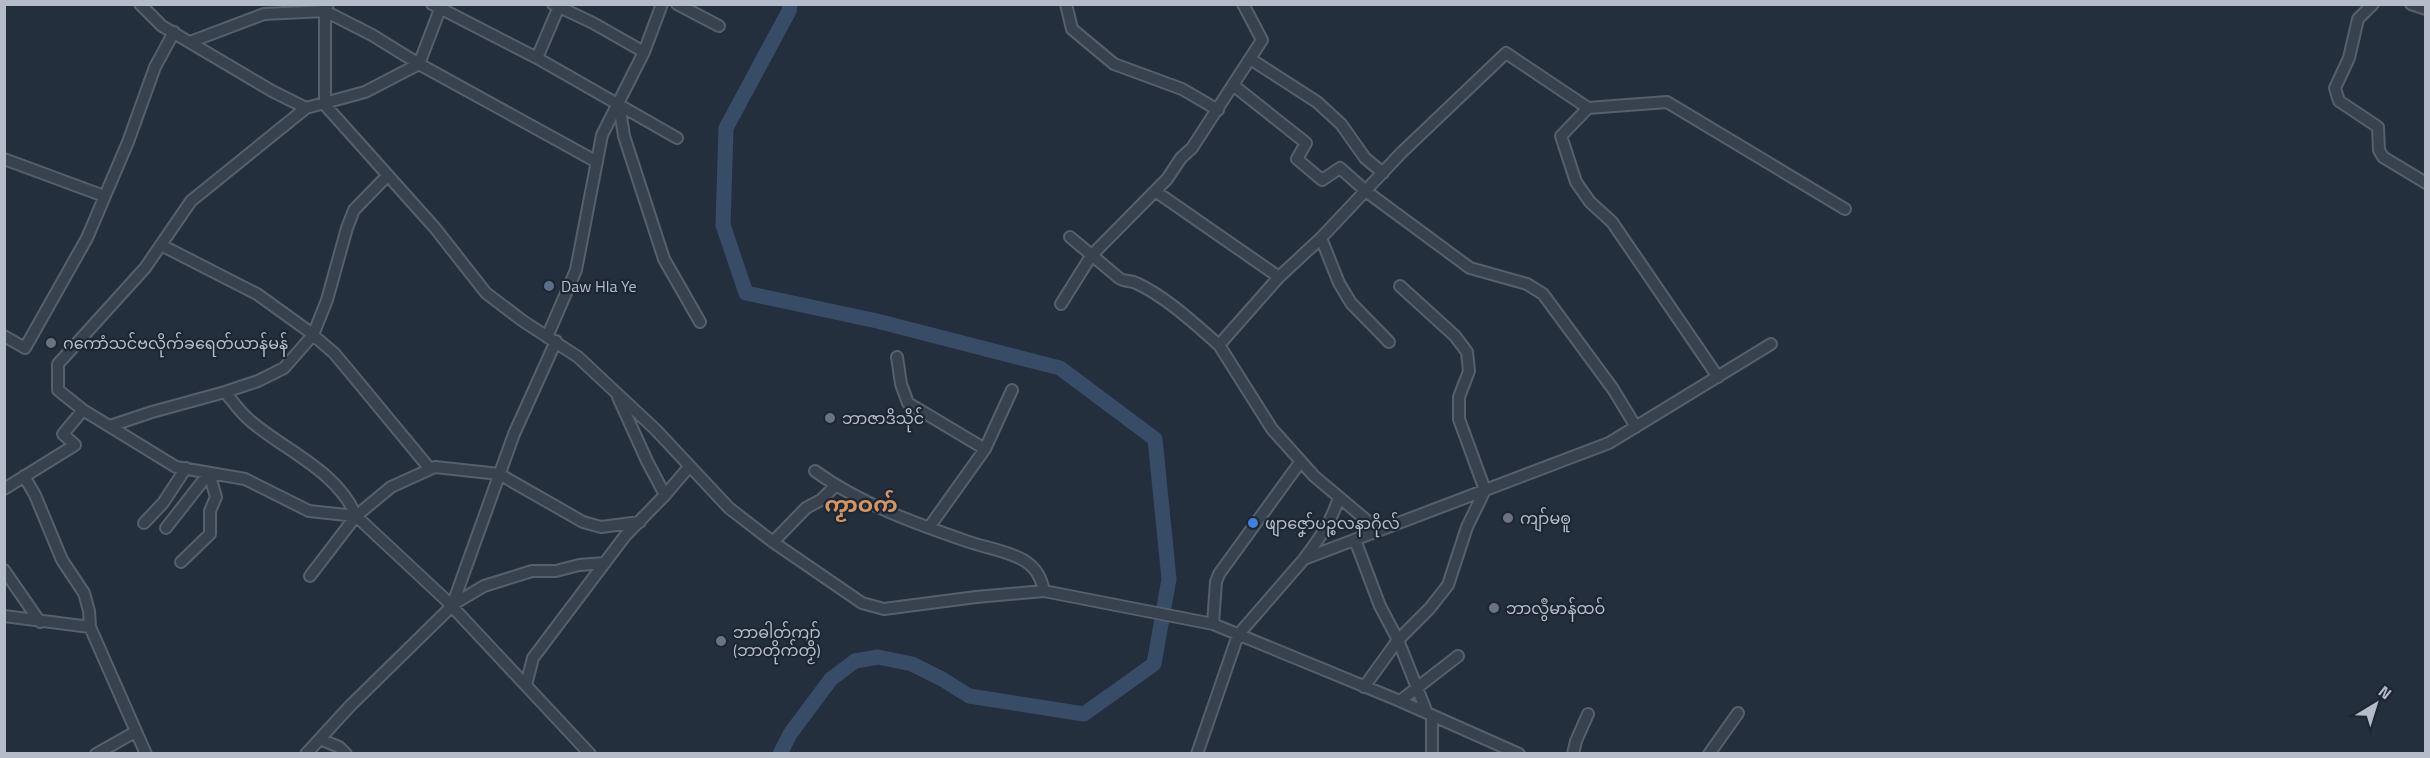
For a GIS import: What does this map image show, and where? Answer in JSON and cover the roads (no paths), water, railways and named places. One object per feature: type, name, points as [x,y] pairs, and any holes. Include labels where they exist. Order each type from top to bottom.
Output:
[{"type":"street","points":[[140,4],[162,26],[272,91],[306,108]]},
{"type":"street","points":[[452,606],[576,270],[602,135],[644,52],[662,4]]},
{"type":"street","points":[[677,4],[719,26]]},
{"type":"street","points":[[1066,4],[1072,29],[1114,64],[1182,89],[1218,110]]},
{"type":"street","points":[[1061,304],[1091,256],[1155,191],[1192,148],[1262,40],[1243,4]]},
{"type":"street","points":[[2373,4],[2358,20],[2349,58],[2335,88],[2339,101],[2378,127],[2379,150],[2384,157],[2426,183]]},
{"type":"street","points":[[2411,4],[2426,9]]},
{"type":"street","points":[[356,516],[309,511],[245,479],[176,467],[83,410],[58,390],[58,364],[145,268],[191,201],[306,108],[325,105],[365,92],[418,64],[438,6],[537,58],[677,138]]},
{"type":"street","points":[[537,58],[557,6],[644,52]]},
{"type":"street","points":[[190,42],[264,14],[325,7],[418,64],[597,162]]},
{"type":"street","points":[[325,7],[325,105],[435,228],[486,293],[514,315],[578,357],[656,430],[729,508],[773,542],[862,603],[884,609],[1044,591],[1213,624],[1400,701],[1512,752]]},
{"type":"street","points":[[4,336],[25,348],[87,238],[124,151],[155,67],[174,32]]},
{"type":"street","points":[[1219,345],[1279,277],[1321,238],[1401,153],[1506,53],[1588,108],[1667,102],[1845,209]]},
{"type":"street","points":[[1255,62],[1317,102],[1341,124],[1365,158],[1383,173]]},
{"type":"street","points":[[1233,85],[1306,143],[1298,159],[1322,180],[1340,168],[1366,192],[1470,268],[1527,284],[1543,294],[1613,389],[1636,427]]},
{"type":"street","points":[[619,104],[624,136],[664,259],[700,322]]},
{"type":"street","points":[[1588,108],[1561,135],[1576,182],[1590,202],[1612,222],[1718,377]]},
{"type":"street","points":[[4,159],[104,196]]},
{"type":"street","points":[[110,426],[225,392],[284,368],[312,334],[327,300],[354,210],[388,175]]},
{"type":"street","points":[[1155,191],[1279,277]]},
{"type":"street","points":[[1070,237],[1124,281],[1134,282],[1177,311],[1219,345],[1272,429],[1301,461],[1378,530]]},
{"type":"street","points":[[1321,238],[1339,283],[1351,303],[1389,342]]},
{"type":"street","points":[[160,244],[257,294],[312,334],[334,353],[362,385],[430,469]]},
{"type":"street","points":[[1364,687],[1398,640],[1430,608],[1448,585],[1467,527],[1485,490],[1459,419],[1459,397],[1469,371],[1467,352],[1455,336],[1400,286]]},
{"type":"street","points":[[1304,559],[1609,443],[1771,344]]},
{"type":"street","points":[[897,357],[901,384],[908,404],[985,449]]},
{"type":"street","points":[[930,526],[985,449],[1012,390]]},
{"type":"street","points":[[615,391],[646,461],[665,495]]},
{"type":"street","points":[[225,392],[253,423],[291,448],[333,483],[350,500],[356,516],[452,606],[590,753]]},
{"type":"street","points":[[4,489],[75,445],[63,434],[83,410]]},
{"type":"street","points":[[1213,624],[1216,582],[1219,574],[1301,461]]},
{"type":"street","points":[[310,576],[356,516],[391,488],[435,467],[500,474],[584,522],[602,527],[640,522]]},
{"type":"street","points":[[526,686],[533,658],[625,536],[689,467]]},
{"type":"street","points":[[144,523],[163,502],[186,468]]},
{"type":"street","points":[[815,471],[835,486],[886,510],[982,547],[1016,556],[1034,568],[1041,579],[1044,591]]},
{"type":"street","points":[[166,528],[209,473]]},
{"type":"street","points":[[181,562],[210,534],[210,511],[216,497],[209,473]]},
{"type":"street","points":[[24,476],[35,495],[62,560],[84,593],[90,627],[146,753]]},
{"type":"street","points":[[773,542],[806,508],[827,495],[835,486]]},
{"type":"street","points":[[1197,753],[1238,635],[1323,534],[1334,514],[1339,497]]},
{"type":"street","points":[[1355,540],[1380,606],[1398,640],[1430,714],[1432,753]]},
{"type":"street","points":[[306,753],[452,606],[484,586],[532,571],[605,563]]},
{"type":"street","points":[[4,570],[40,622]]},
{"type":"street","points":[[4,616],[90,627]]},
{"type":"street","points":[[1400,701],[1458,656]]},
{"type":"street","points":[[1709,753],[1738,713]]},
{"type":"street","points":[[1573,753],[1588,714]]},
{"type":"street","points":[[96,753],[135,732]]},
{"type":"street","points":[[320,739],[339,747],[346,753]]},
{"type":"waterway","points":[[780,754],[790,734],[831,679],[855,661],[878,657],[912,664],[969,696],[1084,714],[1154,664],[1169,579],[1155,439],[1060,368],[877,321],[746,293],[723,225],[726,128],[789,11],[790,4]]},
{"type":"place","name":"Daw Hla Ye","points":[[549,286]]},
{"type":"place","name":"ဂကောံသင်ဗလိုက်ခရေတ်ယာန်မန်","points":[[51,343]]},
{"type":"place","name":"ဘာဇာဒိသိုင်","points":[[830,418]]},
{"type":"place","name":"ကျာ်မၜူ","points":[[1508,518]]},
{"type":"place","name":"ဖျာဇၞော်ပဉ္စလနာဂိုလ်","points":[[1253,523]]},
{"type":"place","name":"ဘာလွဳမာန်ထဝ်","points":[[1494,608]]},
{"type":"place","name":"ဘာဓါတ်ကျာ် (ဘာတိုက်တၟိ)","points":[[721,641]]},
{"type":"district","name":"ကၟာဝက်","points":[[861,504]]}]
